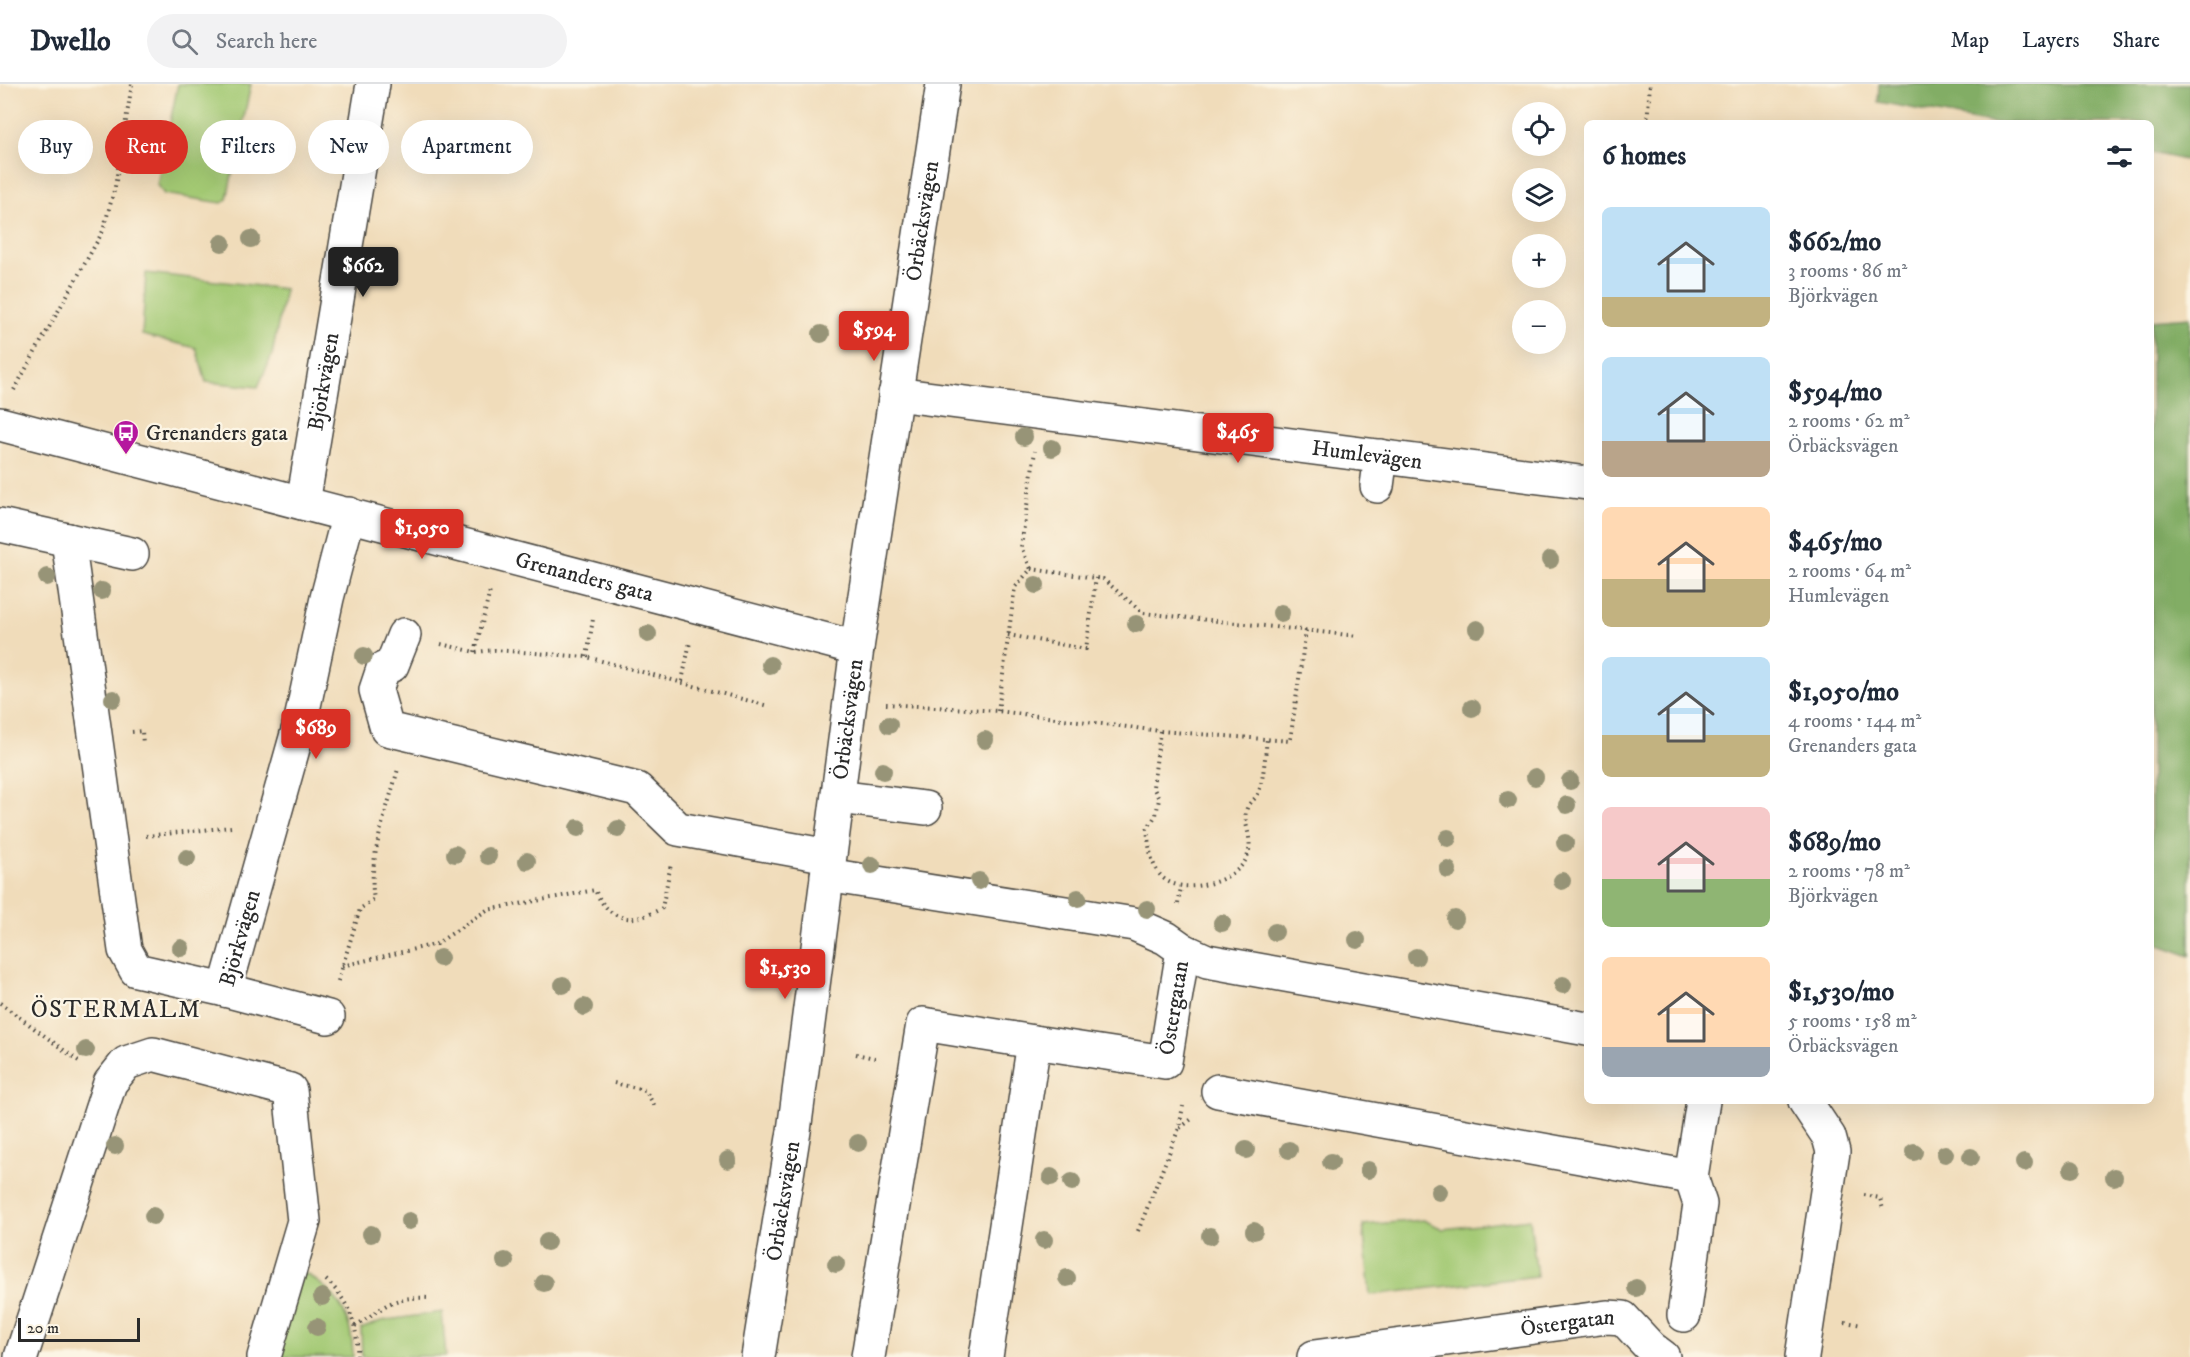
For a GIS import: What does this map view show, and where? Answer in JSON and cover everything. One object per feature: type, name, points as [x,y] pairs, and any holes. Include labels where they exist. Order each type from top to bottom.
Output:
[{"type":"street","name":"Björkvägen","points":[[303,503],[373,84]]},
{"type":"street","name":"Örbäcksvägen","points":[[758,1357],[794,1131],[857,648],[943,84]]},
{"type":"street","name":"Humlevägen","points":[[895,394],[1379,471],[1584,483]]},
{"type":"street","name":"Grenanders gata","points":[[0,424],[857,648]]},
{"type":"street","name":"Björkvägen","points":[[68,540],[125,950],[136,970],[225,990],[301,720],[327,598],[349,514]]},
{"type":"street","points":[[0,525],[132,554]]},
{"type":"street","points":[[404,635],[392,664],[383,669],[376,690],[387,729],[637,789],[678,829],[828,866],[1134,924],[1166,938],[1183,950]]},
{"type":"street","points":[[838,797],[925,808]]},
{"type":"street","name":"Östergatan","points":[[868,1357],[923,1024],[1166,1062],[1183,950],[1207,961],[1584,1028]]},
{"type":"street","points":[[225,990],[328,1017]]},
{"type":"street","points":[[986,1357],[1034,1042]]},
{"type":"street","points":[[21,1357],[110,1083],[126,1063],[153,1054],[290,1090],[304,1221],[264,1357]]},
{"type":"street","points":[[1218,1091],[1691,1177]]},
{"type":"street","points":[[1683,1315],[1700,1204],[1691,1177],[1703,1104]]},
{"type":"street","points":[[1802,1357],[1833,1152],[1829,1137],[1807,1104]]},
{"type":"street","name":"Östergatan","points":[[1314,1357],[1606,1317],[1623,1318],[1651,1348],[1663,1357]]},
{"type":"path","points":[[12,393],[103,231],[115,187],[132,84]]},
{"type":"path","points":[[1647,120],[1650,84]]},
{"type":"path","points":[[1031,568],[1021,547],[1036,444]]},
{"type":"path","points":[[1031,568],[1103,579],[1143,613],[1359,636]]},
{"type":"path","points":[[998,711],[1015,588],[1031,568]]},
{"type":"path","points":[[1008,635],[1086,649],[1096,578]]},
{"type":"path","points":[[475,652],[491,587]]},
{"type":"path","points":[[587,657],[594,614]]},
{"type":"path","points":[[885,704],[998,711],[1160,731],[1290,741],[1306,630]]},
{"type":"path","points":[[404,635],[475,652],[495,650],[587,657],[768,706]]},
{"type":"path","points":[[682,681],[691,638]]},
{"type":"path","points":[[1160,731],[1153,787],[1159,799],[1156,814],[1147,829],[1151,858],[1163,877],[1181,887],[1207,885],[1233,873],[1247,858],[1251,836],[1245,823],[1247,807],[1258,795],[1267,739]]},
{"type":"path","points":[[328,1017],[360,909],[374,899],[372,884],[374,861],[407,734]]},
{"type":"path","points":[[110,840],[272,823]]},
{"type":"path","points":[[342,966],[435,944],[487,910],[595,890],[599,900],[610,913],[621,918],[635,918],[653,913],[662,908],[678,829]]},
{"type":"path","points":[[0,1003],[110,1083]]},
{"type":"path","points":[[1138,1232],[1179,1128],[1187,1079],[1166,1062]]},
{"type":"path","points":[[614,1083],[645,1090],[656,1108]]},
{"type":"path","points":[[292,1263],[314,1271],[332,1286],[346,1304],[355,1326],[357,1357]]},
{"type":"path","points":[[355,1326],[387,1304],[409,1297],[429,1298]]},
{"type":"green space","points":[[178,84],[251,84],[243,120],[200,120],[200,174],[232,174],[227,199],[222,203],[164,194],[157,185],[159,174],[188,174],[188,120],[171,120]]},
{"type":"green space","points":[[1879,84],[2190,84],[2190,161],[2154,154],[2154,120],[1975,120],[1878,102]]},
{"type":"green space","points":[[146,273],[285,289],[272,355],[258,387],[206,382],[196,348],[142,335]]},
{"type":"green space","points":[[2190,317],[2190,956],[2154,943],[2154,320]]},
{"type":"green space","points":[[1530,1219],[1537,1276],[1370,1295],[1363,1225],[1423,1220],[1443,1229]]},
{"type":"green space","points":[[301,1271],[325,1287],[340,1306],[350,1328],[353,1357],[275,1357]]},
{"type":"green space","points":[[442,1312],[446,1356],[362,1357],[361,1329],[381,1321]]},
{"type":"place","name":"Grenanders gata","points":[[126,456]]},
{"type":"district","name":"ÖSTERMALM","points":[[116,1010]]}]
